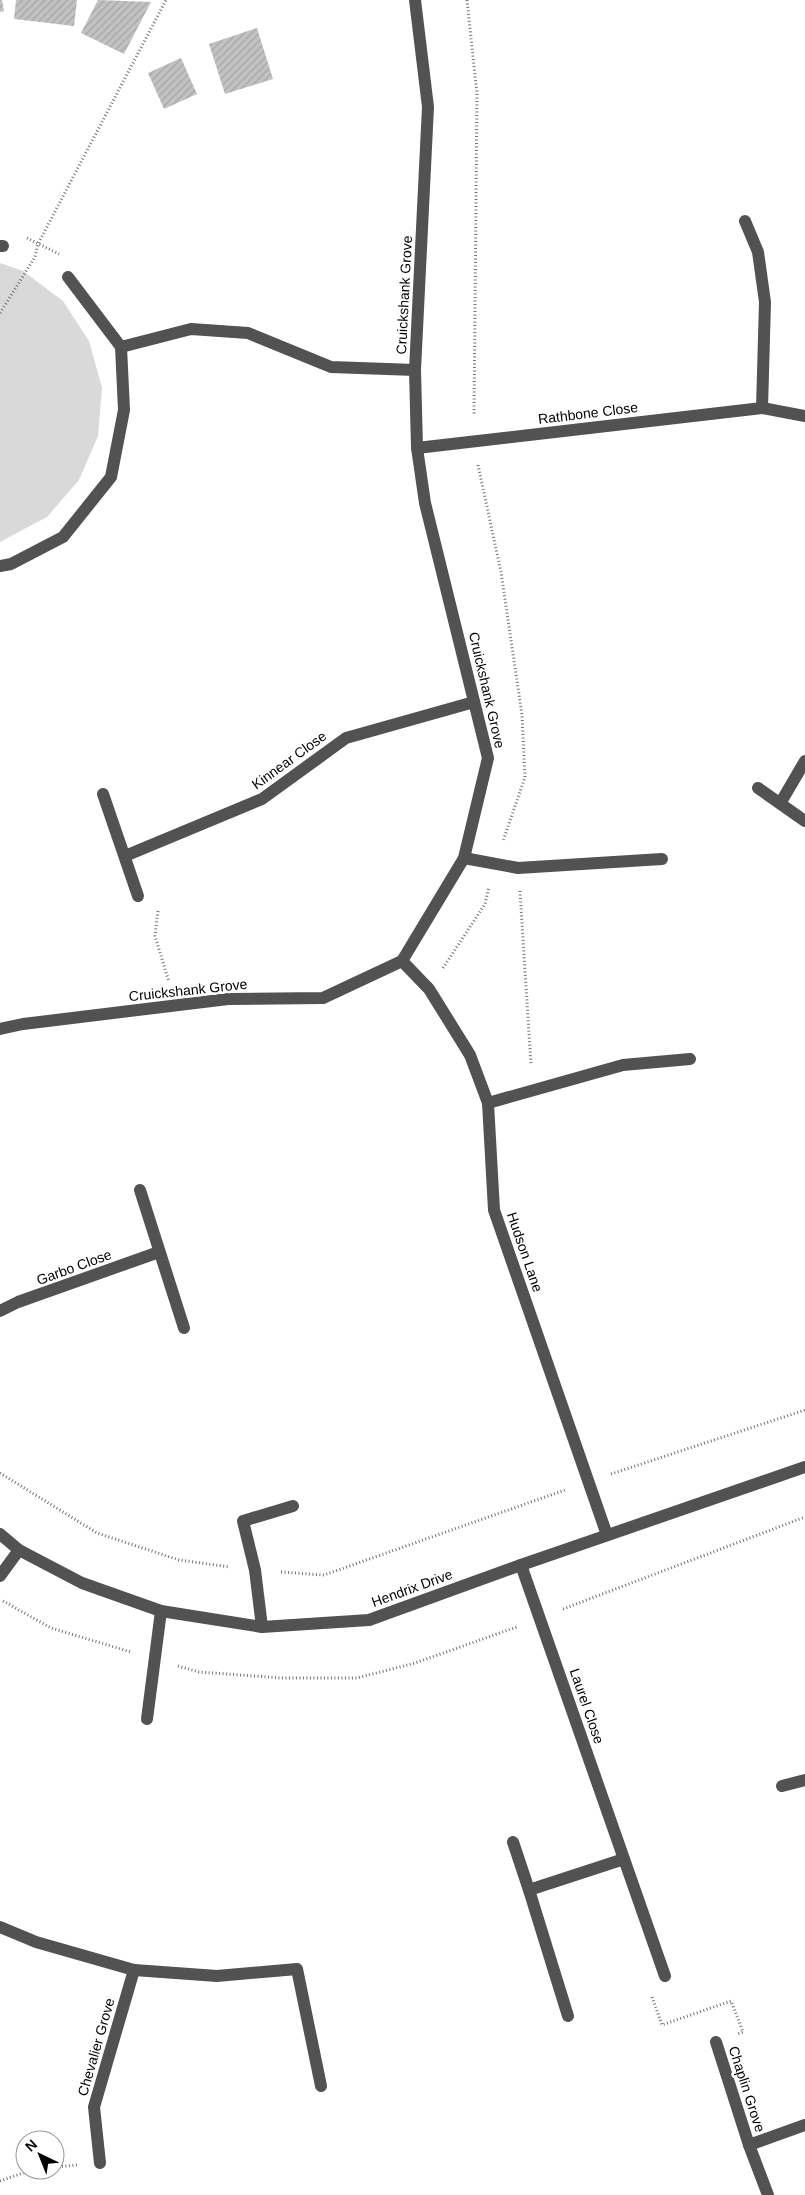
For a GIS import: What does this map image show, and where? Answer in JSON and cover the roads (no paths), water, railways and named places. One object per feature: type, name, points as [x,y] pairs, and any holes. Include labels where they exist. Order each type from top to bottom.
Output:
[{"type":"street","name":"Cruickshank Grove","points":[[0,1029],[23,1024],[228,999],[323,998],[402,961],[464,858],[488,758],[425,503],[418,448],[415,370],[428,107],[415,0]]},
{"type":"street","points":[[745,221],[758,252],[765,302],[762,408]]},
{"type":"street","points":[[0,566],[11,564],[63,537],[111,477],[124,410],[121,347],[68,277]]},
{"type":"street","points":[[121,347],[191,329],[248,333],[331,367],[415,370]]},
{"type":"street","name":"Rathbone Close","points":[[418,448],[762,408],[805,416]]},
{"type":"street","name":"Kinnear Close","points":[[125,856],[262,799],[346,738],[474,702]]},
{"type":"street","points":[[781,802],[805,760]]},
{"type":"street","points":[[758,788],[781,802],[805,821]]},
{"type":"street","points":[[103,794],[138,896]]},
{"type":"street","points":[[464,858],[518,868],[662,859]]},
{"type":"street","name":"Hudson Lane","points":[[402,961],[429,989],[470,1055],[488,1103],[494,1210],[607,1535]]},
{"type":"street","points":[[488,1103],[623,1065],[690,1059]]},
{"type":"street","points":[[140,1190],[184,1328]]},
{"type":"street","name":"Garbo Close","points":[[0,1311],[18,1302],[159,1252]]},
{"type":"street","name":"Hendrix Drive","points":[[0,1534],[19,1550],[82,1583],[162,1611],[262,1627],[369,1620],[521,1565],[805,1467]]},
{"type":"street","points":[[262,1627],[254,1570],[243,1521],[293,1506]]},
{"type":"street","points":[[0,1576],[19,1550]]},
{"type":"street","name":"Laurel Close","points":[[521,1565],[665,1976]]},
{"type":"street","points":[[147,1719],[162,1611]]},
{"type":"street","points":[[782,1786],[805,1780]]},
{"type":"street","points":[[513,1842],[568,2016]]},
{"type":"street","points":[[529,1890],[624,1858]]},
{"type":"street","points":[[0,1927],[36,1942],[134,1970],[218,1976],[297,1969],[322,2086]]},
{"type":"street","name":"Chevalier Grove","points":[[100,2163],[94,2107],[134,1970]]},
{"type":"street","name":"Chaplin Grove","points":[[716,2042],[749,2145],[768,2195]]},
{"type":"street","name":"Chaplin Grove","points":[[749,2145],[805,2125]]}]
